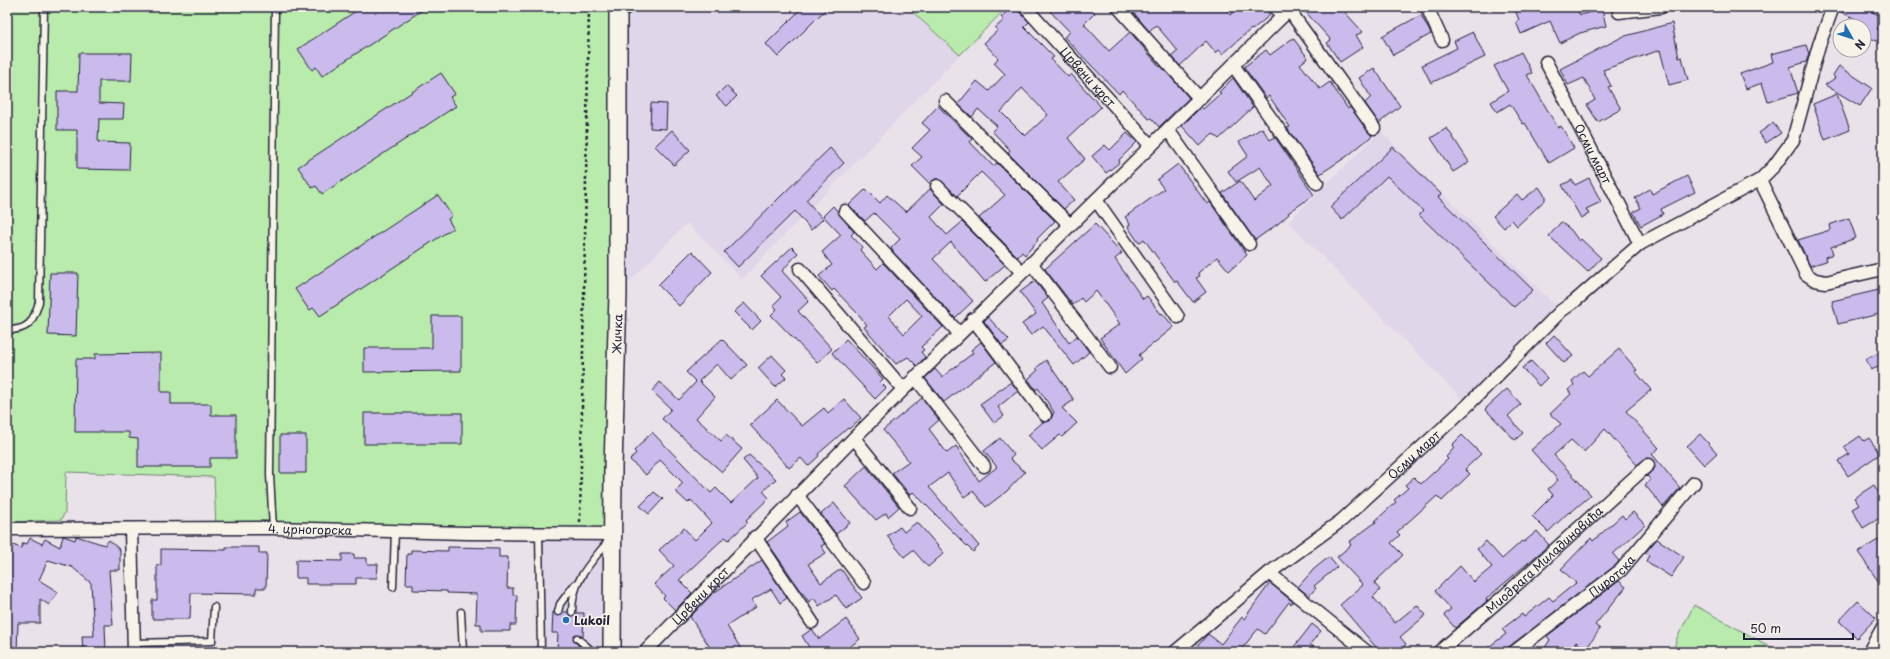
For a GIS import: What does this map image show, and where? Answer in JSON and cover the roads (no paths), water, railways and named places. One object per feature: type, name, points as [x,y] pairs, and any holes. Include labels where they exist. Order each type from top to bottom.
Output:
[{"type":"main road","name":"Жичка","points":[[612,652],[614,534],[613,468],[618,294],[618,12]]},
{"type":"street","name":"Црвени крст","points":[[1025,7],[1151,146]]},
{"type":"street","points":[[1118,7],[1200,99]]},
{"type":"street","points":[[1274,7],[1288,11],[1374,128]]},
{"type":"street","points":[[1427,7],[1442,40]]},
{"type":"street","points":[[1619,12],[1661,7]]},
{"type":"street","name":"Осми март","points":[[1175,652],[1269,573],[1342,520],[1463,409],[1561,311],[1640,244],[1760,180],[1774,166],[1793,140],[1819,45],[1833,7]]},
{"type":"street","name":"Црвени крст","points":[[645,652],[755,537],[959,333],[1200,99],[1288,11]]},
{"type":"street","name":"Осми март","points":[[1546,62],[1640,244]]},
{"type":"street","points":[[1233,65],[1317,183]]},
{"type":"street","points":[[945,101],[1070,224]]},
{"type":"street","points":[[1168,130],[1249,244]]},
{"type":"street","points":[[1760,180],[1806,274],[1815,280],[1826,282],[1883,269]]},
{"type":"street","points":[[937,186],[1022,272]]},
{"type":"street","points":[[1096,200],[1178,317]]},
{"type":"street","points":[[844,211],[959,333]]},
{"type":"street","points":[[1031,262],[1110,367]]},
{"type":"street","points":[[800,269],[903,389]]},
{"type":"street","points":[[973,320],[1045,415]]},
{"type":"street","points":[[915,377],[984,466]]},
{"type":"street","points":[[854,438],[910,508]]},
{"type":"street","name":"Миодрага Миладиновића","points":[[1439,652],[1504,596],[1648,465]]},
{"type":"street","name":"Пиротска","points":[[1514,652],[1621,570],[1694,482]]},
{"type":"street","points":[[797,495],[864,583]]},
{"type":"street","name":"4. црногорска","points":[[7,530],[273,528],[614,534]]},
{"type":"street","points":[[131,529],[134,648]]},
{"type":"street","points":[[755,537],[812,622]]},
{"type":"street","points":[[1269,573],[1367,652]]},
{"type":"street","points":[[1869,652],[1883,626]]},
{"type":"lane","points":[[7,330],[22,328],[30,323],[39,302],[44,7]]},
{"type":"lane","points":[[273,528],[270,475],[275,7]]},
{"type":"lane","name":"Жичка","points":[[618,12],[633,7]]},
{"type":"lane","points":[[393,587],[395,531]]},
{"type":"lane","points":[[540,533],[541,652]]},
{"type":"lane","points":[[558,612],[560,604],[580,576],[614,534]]},
{"type":"lane","points":[[572,612],[573,596],[580,576]]},
{"type":"lane","points":[[134,648],[212,641],[214,607]]},
{"type":"lane","points":[[462,612],[463,652]]},
{"type":"lane","points":[[577,640],[587,645],[593,652]]},
{"type":"place","name":"Lukoil","points":[[566,620]]}]
